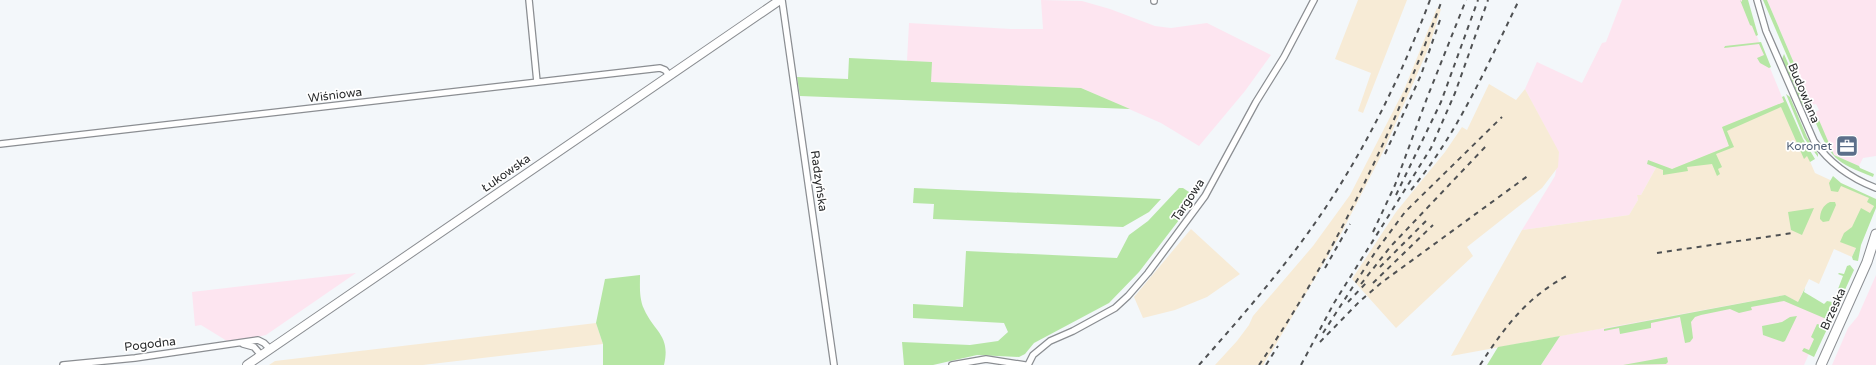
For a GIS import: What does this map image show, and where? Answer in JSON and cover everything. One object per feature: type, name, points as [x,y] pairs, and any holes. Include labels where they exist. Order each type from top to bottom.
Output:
[{"type":"main road","name":"Łukowska","points":[[247,365],[669,75],[781,0]]},
{"type":"main road","name":"Brzeska","points":[[1821,365],[1867,262],[1876,234]]},
{"type":"main road","name":"Brzeska","points":[[1867,262],[1876,247]]},
{"type":"street","points":[[529,0],[537,82]]},
{"type":"street","name":"Radzyńska","points":[[781,0],[834,365]]},
{"type":"street","name":"Targowa","points":[[1028,365],[1033,355],[1050,342],[1115,308],[1128,296],[1148,273],[1205,196],[1256,102],[1284,57],[1314,0]]},
{"type":"street","name":"Budowlana","points":[[1757,0],[1769,38],[1814,141],[1826,157],[1842,171],[1856,180],[1876,188]]},
{"type":"street","name":"Wiśniowa","points":[[0,144],[660,68],[665,70],[669,75]]},
{"type":"street","name":"Pogodna","points":[[64,365],[135,358],[260,340],[270,349]]},
{"type":"street","name":"Pogodna","points":[[239,344],[254,347],[261,355]]},
{"type":"street","points":[[952,365],[986,359],[1025,365]]},
{"type":"shaded area","points":[[1041,0],[1082,1],[1110,9],[1155,26],[1171,28],[1207,23],[1271,55],[1245,91],[1199,146],[1161,123],[1081,88],[931,82],[931,62],[907,61],[909,23],[1011,29],[1043,29]]},
{"type":"shaded area","points":[[1358,0],[1407,0],[1363,113],[1358,111],[1371,73],[1335,59]]},
{"type":"shaded area","points":[[1622,0],[1742,0],[1784,102],[1722,127],[1729,146],[1672,169],[1658,164],[1641,195],[1637,195],[1638,200],[1629,215],[1522,230],[1555,176],[1559,153],[1525,89],[1537,62],[1582,83],[1602,43],[1606,42]]},
{"type":"shaded area","points":[[1767,0],[1876,0],[1876,156],[1863,158],[1859,166],[1834,155],[1815,112],[1819,110],[1816,104],[1812,105]]},
{"type":"shaded area","points":[[1437,8],[1441,9],[1429,47],[1384,150],[1342,232],[1275,346],[1263,365],[1215,365],[1237,341],[1249,325],[1253,316],[1313,246],[1350,195],[1404,90]]},
{"type":"shaded area","points":[[1489,84],[1516,100],[1525,89],[1559,152],[1558,167],[1542,188],[1467,247],[1473,256],[1396,328],[1352,279],[1396,212],[1445,152],[1462,127],[1467,130]]},
{"type":"shaded area","points":[[1784,102],[1815,173],[1876,201],[1852,257],[1834,249],[1819,284],[1809,279],[1798,302],[1785,295],[1451,356],[1522,230],[1629,215],[1638,200],[1637,195],[1641,195],[1658,164],[1672,169],[1729,146],[1722,127]]},
{"type":"shaded area","points":[[1191,229],[1240,274],[1207,297],[1175,310],[1143,318],[1134,297]]},
{"type":"shaded area","points":[[356,273],[266,335],[249,339],[227,341],[201,325],[195,326],[192,292]]},
{"type":"shaded area","points":[[1876,275],[1876,365],[1832,365],[1848,328],[1858,316]]},
{"type":"shaded area","points":[[1785,295],[1829,308],[1804,365],[1541,365],[1560,336]]},
{"type":"shaded area","points":[[596,323],[603,344],[423,365],[269,365],[275,361]]},
{"type":"green space","points":[[1740,0],[1742,2],[1742,0],[1748,0],[1758,35],[1756,36],[1752,26],[1750,25]]},
{"type":"green space","points":[[1763,0],[1767,0],[1812,105],[1809,107]]},
{"type":"green space","points":[[1761,42],[1771,67],[1769,68],[1760,63],[1757,58],[1764,55],[1759,44],[1724,48],[1725,46]]},
{"type":"green space","points":[[1784,54],[1807,107],[1802,105],[1782,59]]},
{"type":"green space","points":[[849,58],[932,62],[931,82],[1081,88],[1130,109],[800,96],[797,77],[848,79]]},
{"type":"green space","points":[[1786,94],[1790,97],[1807,137],[1818,154],[1818,157],[1804,138]]},
{"type":"green space","points":[[1784,96],[1803,139],[1815,159],[1810,162],[1807,156],[1804,159],[1781,107],[1727,131],[1734,147],[1716,154],[1722,167],[1718,169],[1720,174],[1717,176],[1712,164],[1687,167],[1688,171],[1663,175],[1663,170],[1647,164],[1648,160],[1672,169],[1729,146],[1722,127],[1784,102],[1782,97]]},
{"type":"green space","points":[[1819,120],[1834,155],[1874,174],[1873,177],[1842,163],[1836,158],[1825,144],[1815,121]]},
{"type":"green space","points":[[1833,176],[1841,183],[1876,199],[1876,208],[1861,245],[1858,261],[1853,260],[1852,257],[1856,248],[1840,242],[1844,233],[1852,227],[1861,208],[1870,213],[1874,206],[1867,202],[1869,198],[1841,186],[1838,192],[1831,191],[1829,183]]},
{"type":"green space","points":[[914,188],[1161,199],[1149,212],[1123,227],[933,219],[934,204],[913,203]]},
{"type":"green space","points":[[1179,188],[1183,188],[1195,196],[1189,207],[1139,272],[1109,303],[1034,343],[1025,354],[1019,357],[977,355],[933,365],[904,365],[902,342],[970,345],[998,341],[1008,332],[1004,323],[913,318],[913,304],[963,307],[966,251],[1117,258],[1129,235],[1148,221]]},
{"type":"green space","points":[[1830,202],[1835,202],[1836,205],[1829,221],[1823,222],[1820,219],[1821,211],[1825,205]]},
{"type":"green space","points":[[1814,208],[1802,235],[1791,230],[1788,212]]},
{"type":"green space","points":[[1850,265],[1854,270],[1844,292],[1839,291],[1838,289],[1843,276],[1838,274],[1844,274],[1847,266]]},
{"type":"green space","points":[[640,275],[642,305],[663,340],[666,355],[664,365],[603,365],[603,344],[596,323],[605,279]]},
{"type":"green space","points":[[1805,288],[1804,292],[1824,304],[1827,301],[1832,302],[1836,297],[1840,300],[1831,321],[1784,301],[1751,307],[1752,310],[1739,313],[1730,309],[1695,317],[1691,322],[1693,338],[1690,342],[1685,343],[1680,317],[1651,323],[1651,328],[1620,334],[1619,328],[1604,331],[1604,329],[1785,295],[1798,302]]},
{"type":"green space","points":[[1797,316],[1785,341],[1783,342],[1763,335],[1762,326],[1782,322],[1790,317]]},
{"type":"green space","points":[[1817,324],[1828,327],[1814,357],[1802,351],[1804,348],[1809,350],[1814,339],[1811,337]]},
{"type":"green space","points":[[1560,336],[1541,365],[1487,365],[1498,347]]},
{"type":"green space","points":[[1667,357],[1668,362],[1666,364],[1623,365]]},
{"type":"railway","points":[[1199,365],[1280,270],[1310,230],[1340,185],[1355,160],[1396,82],[1430,0]]},
{"type":"railway","points":[[1259,365],[1313,279],[1362,188],[1384,142],[1424,48],[1442,0]]},
{"type":"railway","points":[[1373,232],[1395,185],[1427,98],[1466,0]]},
{"type":"railway","points":[[1396,195],[1441,102],[1478,0]]},
{"type":"railway","points":[[1301,365],[1334,303],[1431,148],[1455,93],[1488,0]]},
{"type":"railway","points":[[1411,190],[1443,146],[1471,98],[1519,0]]},
{"type":"railway","points":[[1385,154],[1421,75],[1440,20]]},
{"type":"railway","points":[[1323,333],[1376,251],[1405,212],[1502,117]]},
{"type":"railway","points":[[1361,284],[1391,246],[1487,145]]},
{"type":"railway","points":[[1320,342],[1359,302],[1381,283],[1529,175]]},
{"type":"railway","points":[[1380,267],[1428,219]]},
{"type":"railway","points":[[1325,268],[1350,224]]},
{"type":"railway","points":[[1373,283],[1433,225]]},
{"type":"railway","points":[[1657,253],[1793,233]]},
{"type":"railway","points":[[1480,365],[1499,337],[1529,302],[1541,292],[1570,274]]},
{"type":"railway","points":[[1348,302],[1367,282]]},
{"type":"railway","points":[[1266,365],[1278,346]]},
{"type":"place","name":"Koronet","points":[[1847,146]]}]
